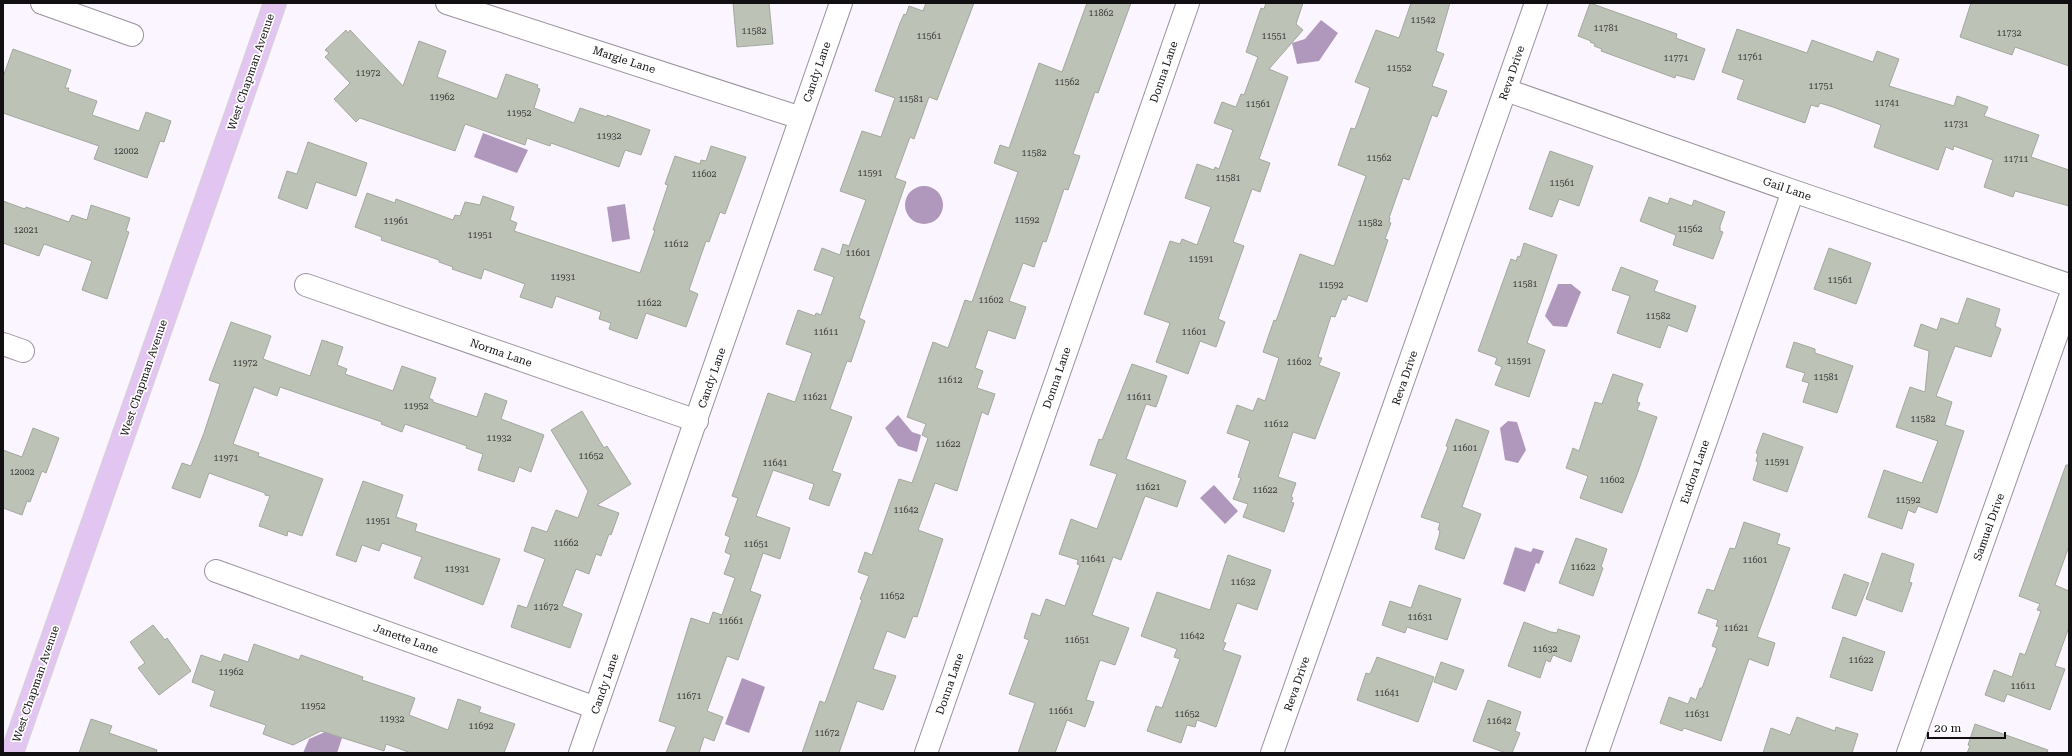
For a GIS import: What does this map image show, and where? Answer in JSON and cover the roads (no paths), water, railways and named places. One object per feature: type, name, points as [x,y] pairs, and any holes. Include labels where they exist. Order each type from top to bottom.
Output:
[{"type":"main road","name":"West Chapman Avenue","points":[[12,753],[275,3]]},
{"type":"street","points":[[42,3],[132,35]]},
{"type":"street","name":"Margie Lane","points":[[446,3],[801,118]]},
{"type":"street","name":"Candy Lane","points":[[580,753],[697,421],[841,3]]},
{"type":"street","name":"Donna Lane","points":[[926,753],[1188,3]]},
{"type":"street","name":"Reva Drive","points":[[1272,753],[1536,3]]},
{"type":"street","name":"Gail Lane","points":[[1506,90],[1793,191],[2069,285]]},
{"type":"street","name":"Eudora Lane","points":[[1596,753],[1793,191]]},
{"type":"street","name":"Norma Lane","points":[[306,284],[697,421]]},
{"type":"street","name":"Samuel Drive","points":[[1908,753],[2069,300]]},
{"type":"street","name":"Janette Lane","points":[[216,571],[596,708]]}]
